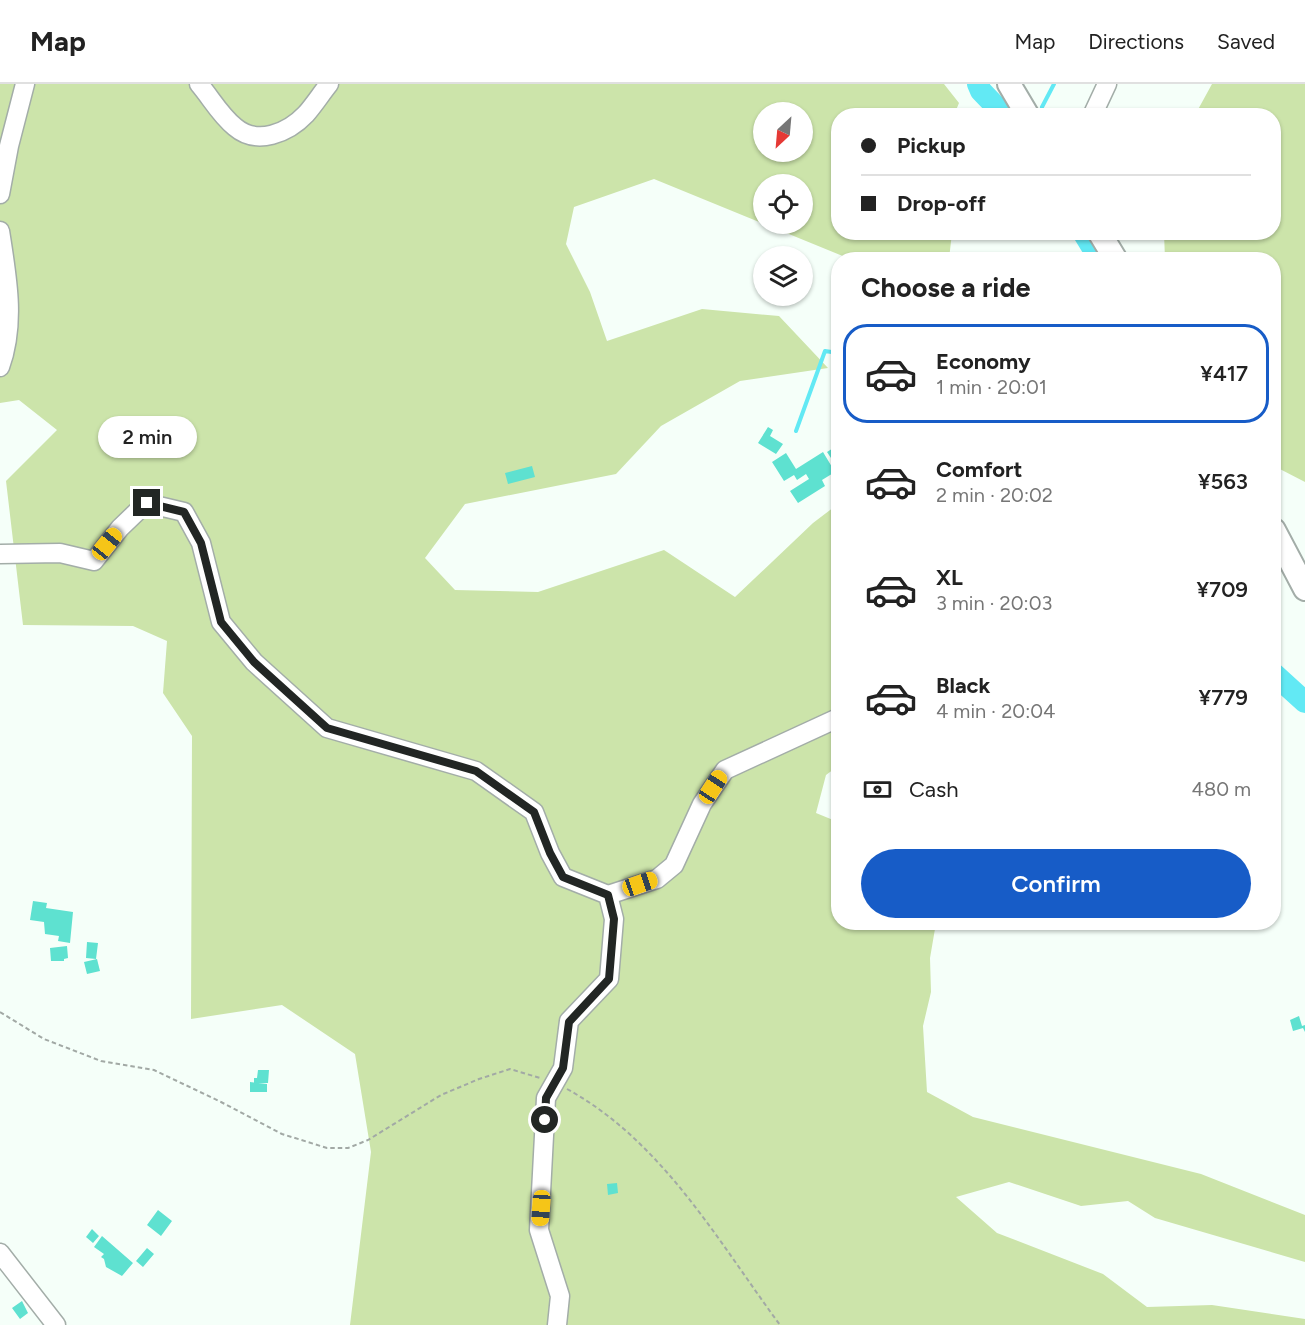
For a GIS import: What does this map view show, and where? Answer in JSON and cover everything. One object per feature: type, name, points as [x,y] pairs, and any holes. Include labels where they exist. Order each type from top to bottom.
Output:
[{"type":"main road","points":[[1009,84],[1023,108]]},
{"type":"main road","points":[[1281,543],[1305,589]]},
{"type":"street","points":[[0,194],[9,146],[25,84]]},
{"type":"street","points":[[199,84],[212,99],[215,107],[236,128],[252,136],[272,136],[292,125],[305,115],[328,84]]},
{"type":"street","points":[[1096,108],[1107,84]]},
{"type":"street","points":[[0,231],[9,297],[9,325],[0,367]]},
{"type":"street","points":[[0,554],[60,553],[94,561],[120,528],[147,503],[184,512],[201,543],[221,622],[254,662],[327,728],[476,771],[534,812],[550,853],[563,877],[608,895],[657,879],[674,865],[702,804],[725,770],[831,721]]},
{"type":"street","points":[[557,1325],[560,1296],[539,1230],[546,1098],[563,1068],[569,1022],[609,979],[614,919],[608,895]]},
{"type":"street","points":[[0,1252],[56,1325]]},
{"type":"path","points":[[0,1012],[44,1039],[101,1061],[154,1070],[282,1134],[327,1148],[348,1148],[368,1140],[441,1095],[510,1069],[555,1083],[599,1108],[639,1142],[708,1223],[780,1325]]},
{"type":"green space","points":[[0,84],[944,84],[959,103],[957,108],[831,108],[831,240],[951,240],[950,252],[833,252],[789,234],[813,234],[813,174],[753,174],[753,220],[654,179],[574,207],[566,244],[590,292],[607,341],[702,309],[779,316],[828,368],[740,381],[661,426],[616,474],[465,504],[425,558],[455,590],[538,592],[664,550],[735,597],[813,523],[831,509],[831,771],[826,775],[816,813],[831,819],[831,930],[935,930],[930,958],[931,992],[923,1026],[927,1092],[973,1117],[1201,1174],[1305,1215],[1305,1262],[1155,1218],[1128,1201],[1081,1206],[1009,1182],[956,1197],[997,1233],[1103,1274],[1147,1307],[1212,1305],[1305,1319],[1305,1325],[350,1325],[371,1152],[355,1054],[282,1005],[191,1019],[192,736],[163,693],[167,641],[133,626],[23,625],[6,481],[57,430],[19,400],[0,403]]},
{"type":"green space","points":[[1212,84],[1305,84],[1305,482],[1281,470],[1281,252],[1165,252],[1164,240],[1281,240],[1281,108],[1199,108]]},
{"type":"building","points":[[768,427],[773,430],[770,436],[783,444],[776,454],[758,443]]},
{"type":"building","points":[[823,452],[831,465],[831,474],[822,480],[825,486],[798,503],[790,491],[809,479],[806,474],[797,480],[794,475],[784,481],[772,462],[786,453],[796,469]]},
{"type":"building","points":[[532,466],[535,477],[508,484],[505,473]]},
{"type":"building","points":[[33,901],[47,903],[46,908],[73,912],[70,943],[58,941],[59,936],[45,934],[44,922],[30,920]]},
{"type":"building","points":[[87,942],[98,943],[96,959],[86,958]]},
{"type":"building","points":[[67,946],[68,958],[64,961],[51,961],[50,948]]},
{"type":"building","points":[[97,959],[100,971],[87,974],[84,962]]},
{"type":"building","points":[[1299,1016],[1302,1026],[1305,1025],[1305,1032],[1303,1028],[1293,1031],[1290,1020]]},
{"type":"building","points":[[258,1070],[269,1070],[268,1083],[254,1083]]},
{"type":"building","points":[[250,1082],[267,1084],[267,1092],[250,1092]]},
{"type":"building","points":[[617,1183],[618,1193],[608,1195],[607,1184]]},
{"type":"building","points":[[158,1210],[172,1221],[161,1236],[147,1225]]},
{"type":"building","points":[[92,1229],[99,1236],[93,1243],[86,1237]]},
{"type":"building","points":[[102,1236],[133,1263],[122,1276],[106,1267],[101,1257],[104,1254],[94,1247]]},
{"type":"building","points":[[147,1248],[154,1254],[143,1267],[136,1261]]},
{"type":"building","points":[[22,1301],[28,1313],[20,1319],[12,1308]]},
{"type":"waterway","points":[[978,84],[981,91],[997,108]]},
{"type":"waterway","points":[[1042,107],[1054,84]]},
{"type":"waterway","points":[[1088,240],[1095,252]]},
{"type":"waterway","points":[[796,431],[825,351],[831,352]]},
{"type":"waterway","points":[[1281,680],[1305,702]]},
{"type":"route","points":[[147,503],[184,512],[201,543],[221,622],[254,662],[327,728],[476,771],[534,812],[550,853],[563,877],[608,895],[614,919],[609,979],[569,1022],[563,1068],[546,1098],[545,1120]]}]
